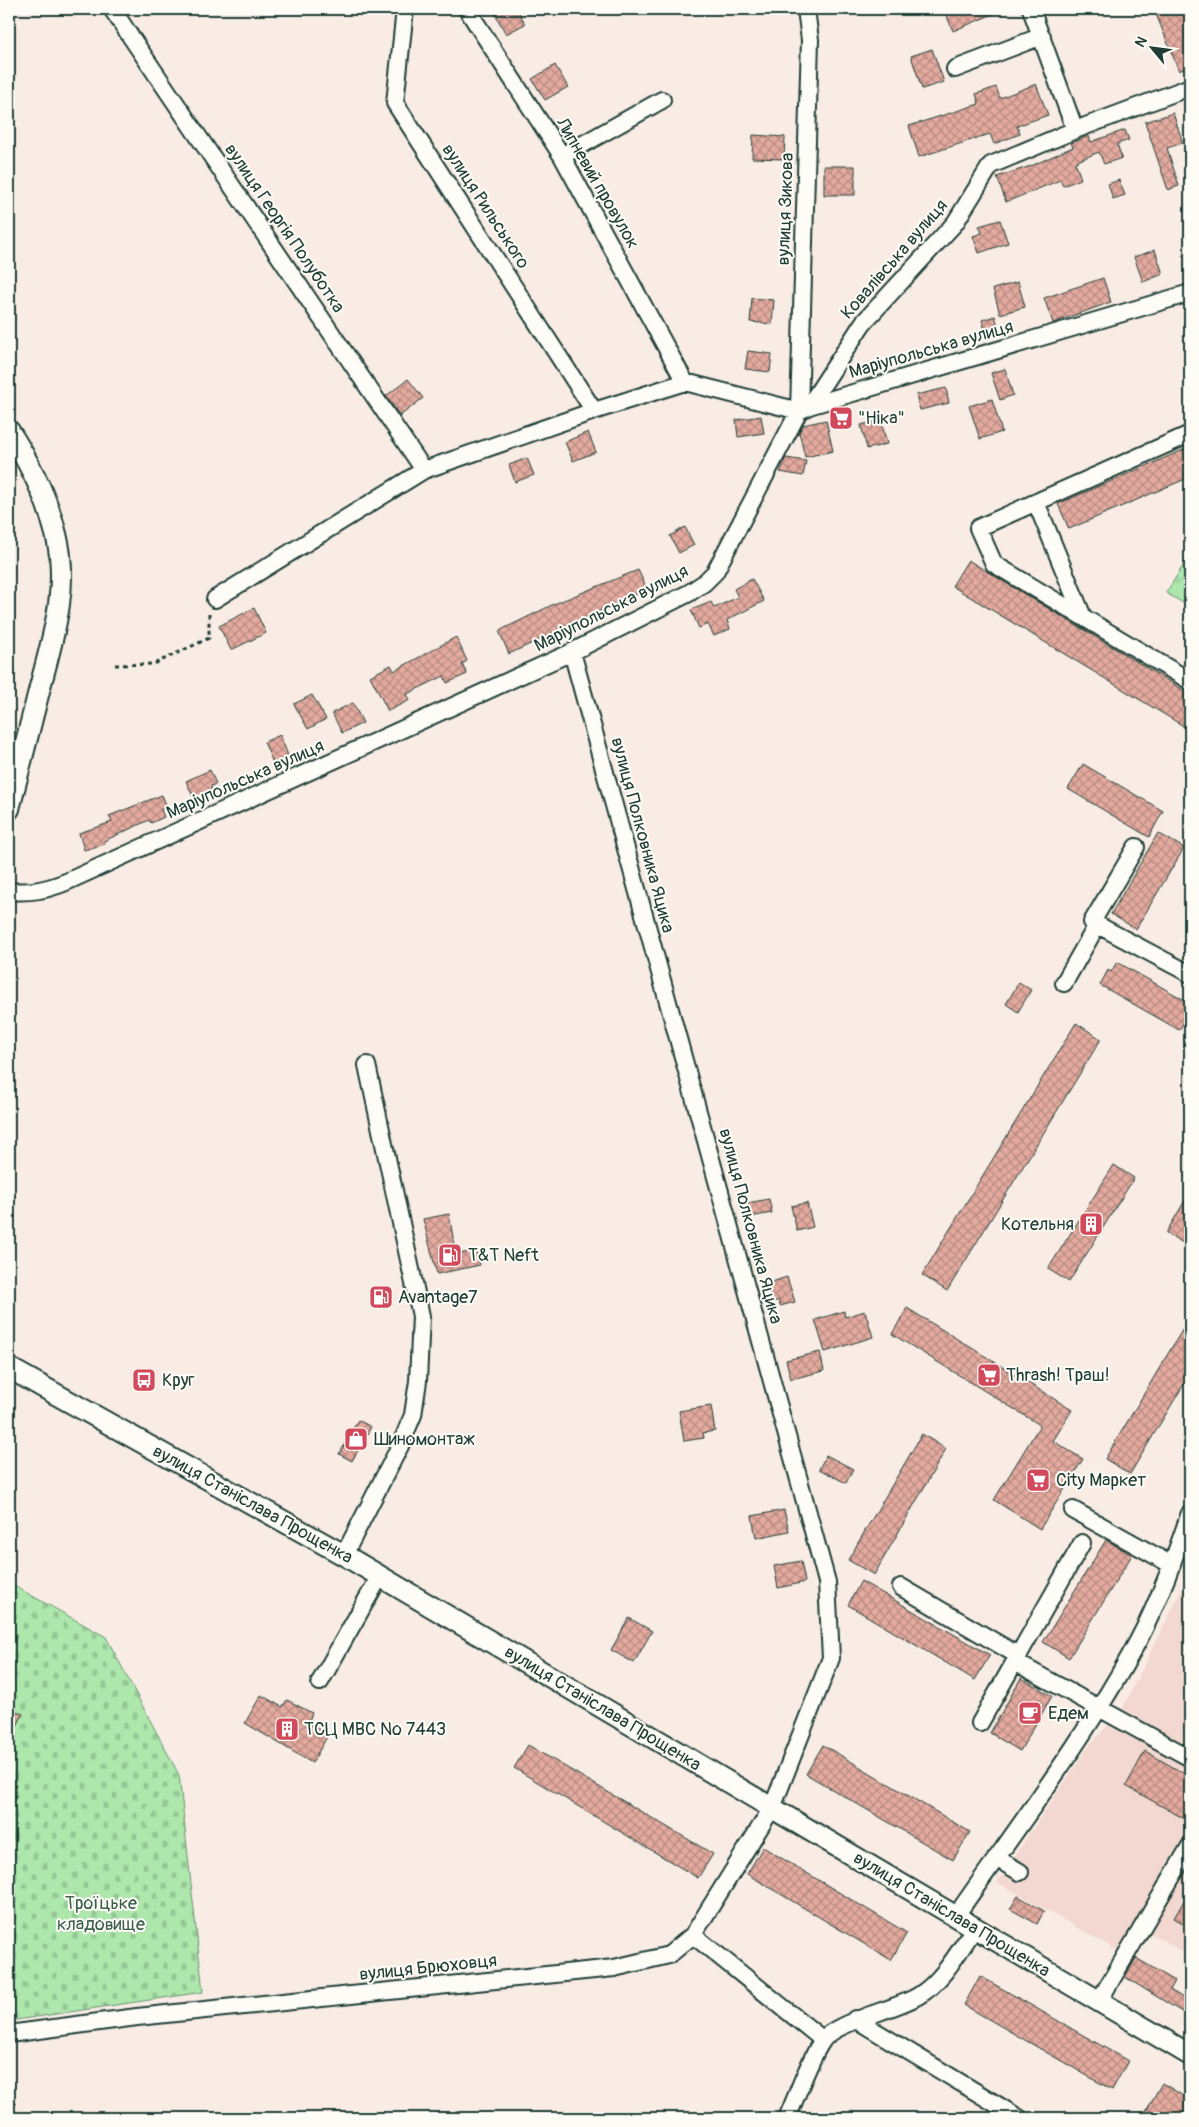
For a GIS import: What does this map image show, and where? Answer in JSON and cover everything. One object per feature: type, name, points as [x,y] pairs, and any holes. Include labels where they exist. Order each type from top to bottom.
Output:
[{"type":"main road","points":[[9,430],[21,449],[42,491],[57,534],[61,574],[59,612],[9,809]]},
{"type":"main road","name":"вулиця Станіслава Прощенка","points":[[10,1368],[344,1555],[1190,2055]]},
{"type":"street","name":"вулиця Георгія Полуботка","points":[[112,9],[424,470]]},
{"type":"street","name":"вулиця Рильського","points":[[405,9],[395,103],[594,411]]},
{"type":"street","name":"Липневий провулок","points":[[467,9],[562,156],[685,382]]},
{"type":"street","name":"вулиця Зикова","points":[[804,409],[810,40],[806,9]]},
{"type":"street","points":[[1031,9],[1076,130]]},
{"type":"street","points":[[955,69],[1042,36]]},
{"type":"street","name":"Ковалівська вулиця","points":[[804,409],[863,323],[954,223],[991,165],[1076,130],[1190,88]]},
{"type":"street","points":[[562,156],[662,100]]},
{"type":"street","name":"Маріупольська вулиця","points":[[9,891],[46,890],[66,882],[572,652],[689,594],[709,578],[725,554],[804,409],[1190,293]]},
{"type":"street","points":[[215,599],[424,470],[594,411],[685,382],[804,409]]},
{"type":"street","points":[[1190,434],[978,528],[994,564],[1190,681]]},
{"type":"street","points":[[1036,502],[1083,618]]},
{"type":"street","name":"вулиця Полковника Яцика","points":[[572,652],[828,1582],[832,1658],[772,1808]]},
{"type":"street","points":[[1136,847],[1092,922],[1190,974]]},
{"type":"street","points":[[1064,983],[1097,925]]},
{"type":"street","points":[[344,1555],[400,1446],[413,1415],[418,1381],[421,1316],[366,1065]]},
{"type":"street","points":[[1073,1510],[1172,1565]]},
{"type":"street","points":[[955,1917],[1099,1709],[1139,1639],[1172,1565],[1190,1513]]},
{"type":"street","points":[[980,1723],[1082,1543]]},
{"type":"street","points":[[320,1682],[380,1576]]},
{"type":"street","points":[[901,1587],[1099,1709],[1190,1758]]},
{"type":"street","name":"вулиця Брюховця","points":[[9,2034],[137,2017],[614,1968],[669,1955],[694,1935],[772,1808]]},
{"type":"street","points":[[1099,2001],[1190,1846]]},
{"type":"street","points":[[996,1858],[1020,1872]]},
{"type":"street","points":[[787,2118],[822,2040],[855,2019],[877,2014],[920,1995],[955,1957],[974,1928]]},
{"type":"street","points":[[694,1935],[822,2040]]},
{"type":"street","points":[[855,2019],[1019,2118]]},
{"type":"path","points":[[115,665],[154,664],[209,638],[209,612],[215,599]]},
{"type":"shaded area","points":[[1190,1573],[1190,1956],[1136,1925],[1120,1952],[997,1882],[1089,1746],[1122,1710]]},
{"type":"green space","points":[[1186,561],[1190,564],[1190,607],[1166,593]]},
{"type":"green space","name":"Троїцьке кладовище","points":[[9,1583],[106,1637],[179,1775],[203,1992],[9,2021]]},
{"type":"building","points":[[492,9],[517,9],[525,24],[506,34]]},
{"type":"building","points":[[944,9],[1005,9],[953,31]]},
{"type":"building","points":[[1169,9],[1185,9],[1190,22],[1190,66],[1179,71],[1156,14]]},
{"type":"building","points":[[932,49],[944,82],[922,89],[911,56]]},
{"type":"building","points":[[555,65],[568,87],[545,100],[532,79]]},
{"type":"building","points":[[1036,84],[1048,115],[1017,126],[1020,134],[994,144],[990,134],[919,157],[909,126],[979,104],[976,94],[996,87],[1000,98]]},
{"type":"building","points":[[1173,113],[1183,143],[1167,148],[1179,186],[1168,190],[1145,122]]},
{"type":"building","points":[[1125,130],[1129,140],[1117,144],[1122,158],[1104,164],[1099,152],[1075,162],[1081,179],[1063,186],[1060,180],[1006,202],[997,177],[1031,166],[1073,147],[1071,143],[1089,136],[1091,142]]},
{"type":"building","points":[[753,135],[785,137],[784,159],[752,158]]},
{"type":"building","points":[[824,166],[855,166],[855,195],[824,195]]},
{"type":"building","points":[[1119,180],[1125,195],[1113,199],[1108,184]]},
{"type":"building","points":[[1000,220],[1008,243],[979,253],[973,236],[982,233],[979,226]]},
{"type":"building","points":[[1155,250],[1163,274],[1143,282],[1134,257]]},
{"type":"building","points":[[1103,278],[1111,302],[1053,323],[1044,298]]},
{"type":"building","points":[[1018,282],[1025,307],[1000,314],[993,289]]},
{"type":"building","points":[[752,298],[774,300],[772,324],[750,322]]},
{"type":"building","points":[[995,316],[1000,333],[987,336],[982,320]]},
{"type":"building","points":[[748,351],[772,354],[770,372],[745,369]]},
{"type":"building","points":[[1005,369],[1013,395],[1000,400],[991,373]]},
{"type":"building","points":[[408,379],[423,398],[400,416],[386,396]]},
{"type":"building","points":[[946,388],[949,403],[920,410],[916,395]]},
{"type":"building","points":[[992,399],[1002,432],[980,439],[969,406]]},
{"type":"building","points":[[761,416],[764,433],[738,437],[736,420]]},
{"type":"building","points":[[826,420],[833,451],[805,457],[799,432],[803,425]]},
{"type":"building","points":[[881,420],[887,444],[867,449],[861,425]]},
{"type":"building","points":[[588,432],[596,452],[573,461],[565,442]]},
{"type":"building","points":[[1190,447],[1190,477],[1069,529],[1058,504]]},
{"type":"building","points":[[527,458],[534,475],[515,482],[509,465]]},
{"type":"building","points":[[786,458],[806,461],[803,476],[780,472]]},
{"type":"building","points":[[685,527],[694,545],[679,553],[670,536]]},
{"type":"building","points":[[968,560],[1190,694],[1190,730],[952,586]]},
{"type":"building","points":[[638,570],[647,589],[509,654],[499,631],[554,604]]},
{"type":"building","points":[[752,579],[764,601],[727,620],[730,629],[714,636],[708,624],[699,628],[691,610],[711,602],[714,608],[738,597],[734,589]]},
{"type":"building","points":[[254,608],[266,633],[231,650],[219,626]]},
{"type":"building","points":[[456,637],[467,661],[462,664],[467,674],[447,683],[444,676],[407,694],[410,700],[388,711],[370,676],[391,665],[394,671]]},
{"type":"building","points":[[312,695],[326,719],[308,729],[294,704]]},
{"type":"building","points":[[353,703],[363,723],[342,733],[332,713]]},
{"type":"building","points":[[280,735],[289,758],[274,765],[264,742]]},
{"type":"building","points":[[1083,764],[1163,811],[1149,837],[1068,789]]},
{"type":"building","points":[[210,770],[216,784],[211,786],[214,794],[196,803],[186,781]]},
{"type":"building","points":[[162,795],[167,807],[161,810],[164,817],[151,823],[149,820],[104,841],[105,844],[84,850],[79,833],[112,822],[109,816]]},
{"type":"building","points":[[1158,833],[1184,848],[1136,929],[1111,914]]},
{"type":"building","points":[[1117,962],[1190,1003],[1183,1017],[1186,1019],[1179,1030],[1100,985],[1108,970],[1111,972]]},
{"type":"building","points":[[1019,982],[1031,990],[1018,1012],[1006,1004]]},
{"type":"building","points":[[1076,1023],[1101,1039],[947,1291],[922,1275]]},
{"type":"building","name":"Котельня","points":[[1114,1165],[1134,1178],[1069,1282],[1048,1269]]},
{"type":"building","points":[[1190,1192],[1190,1247],[1166,1233]]},
{"type":"building","points":[[769,1199],[772,1213],[750,1217],[747,1203]]},
{"type":"building","points":[[807,1203],[813,1227],[797,1231],[791,1206]]},
{"type":"building","points":[[449,1214],[456,1255],[477,1250],[480,1265],[437,1274],[423,1219]]},
{"type":"building","points":[[787,1277],[795,1302],[780,1306],[778,1300],[772,1303],[766,1284]]},
{"type":"building","points":[[907,1308],[1072,1410],[1053,1441],[1083,1459],[1040,1529],[994,1500],[1040,1425],[892,1334]]},
{"type":"building","points":[[844,1311],[845,1317],[865,1311],[873,1337],[825,1352],[815,1320]]},
{"type":"building","points":[[1190,1317],[1190,1374],[1130,1474],[1105,1459]]},
{"type":"building","points":[[820,1352],[824,1371],[791,1379],[786,1360]]},
{"type":"building","points":[[711,1406],[715,1431],[703,1433],[704,1438],[684,1441],[679,1411]]},
{"type":"building","name":"Шиномонтаж","points":[[358,1420],[371,1427],[352,1461],[339,1454]]},
{"type":"building","points":[[922,1434],[946,1449],[874,1575],[848,1560]]},
{"type":"building","points":[[826,1455],[853,1469],[846,1483],[819,1469]]},
{"type":"building","points":[[784,1510],[789,1531],[756,1538],[752,1516]]},
{"type":"building","points":[[1106,1540],[1132,1555],[1069,1658],[1043,1642]]},
{"type":"building","points":[[801,1561],[805,1582],[778,1588],[774,1566]]},
{"type":"building","points":[[861,1581],[990,1655],[975,1680],[848,1605]]},
{"type":"building","points":[[629,1618],[652,1631],[634,1663],[611,1650]]},
{"type":"building","points":[[1021,1678],[1052,1696],[1020,1751],[990,1733]]},
{"type":"building","name":"ТСЦ МВС № 7443","points":[[261,1695],[282,1707],[287,1700],[312,1713],[308,1723],[328,1735],[312,1763],[245,1723]]},
{"type":"building","points":[[12,1709],[23,1714],[9,1742],[9,1716]]},
{"type":"building","points":[[528,1745],[713,1854],[698,1878],[514,1768]]},
{"type":"building","points":[[823,1745],[970,1832],[953,1860],[806,1774]]},
{"type":"building","points":[[1145,1751],[1190,1777],[1190,1822],[1126,1786]]},
{"type":"building","points":[[763,1847],[907,1933],[891,1960],[747,1874]]},
{"type":"building","points":[[1190,1890],[1190,1927],[1174,1918]]},
{"type":"building","points":[[1018,1896],[1044,1911],[1037,1924],[1010,1909]]},
{"type":"building","points":[[1136,1958],[1175,1981],[1170,1990],[1190,2002],[1190,2017],[1125,1977]]},
{"type":"building","points":[[980,1976],[1128,2061],[1112,2090],[964,2005]]},
{"type":"building","points":[[1162,2083],[1190,2100],[1190,2118],[1155,2118],[1145,2113]]},
{"type":"place","name":"\"Ніка\"","points":[[841,418]]},
{"type":"place","name":"Котельня","points":[[1091,1224]]},
{"type":"place","name":"T&T Neft","points":[[450,1255]]},
{"type":"place","name":"Avantage7","points":[[381,1297]]},
{"type":"place","name":"Thrash! Траш!","points":[[989,1375]]},
{"type":"place","name":"Круг","points":[[144,1380]]},
{"type":"place","name":"Шиномонтаж","points":[[356,1439]]},
{"type":"place","name":"City Маркет","points":[[1038,1480]]},
{"type":"place","name":"Едем","points":[[1030,1713]]},
{"type":"place","name":"ТСЦ МВС № 7443","points":[[287,1729]]}]
